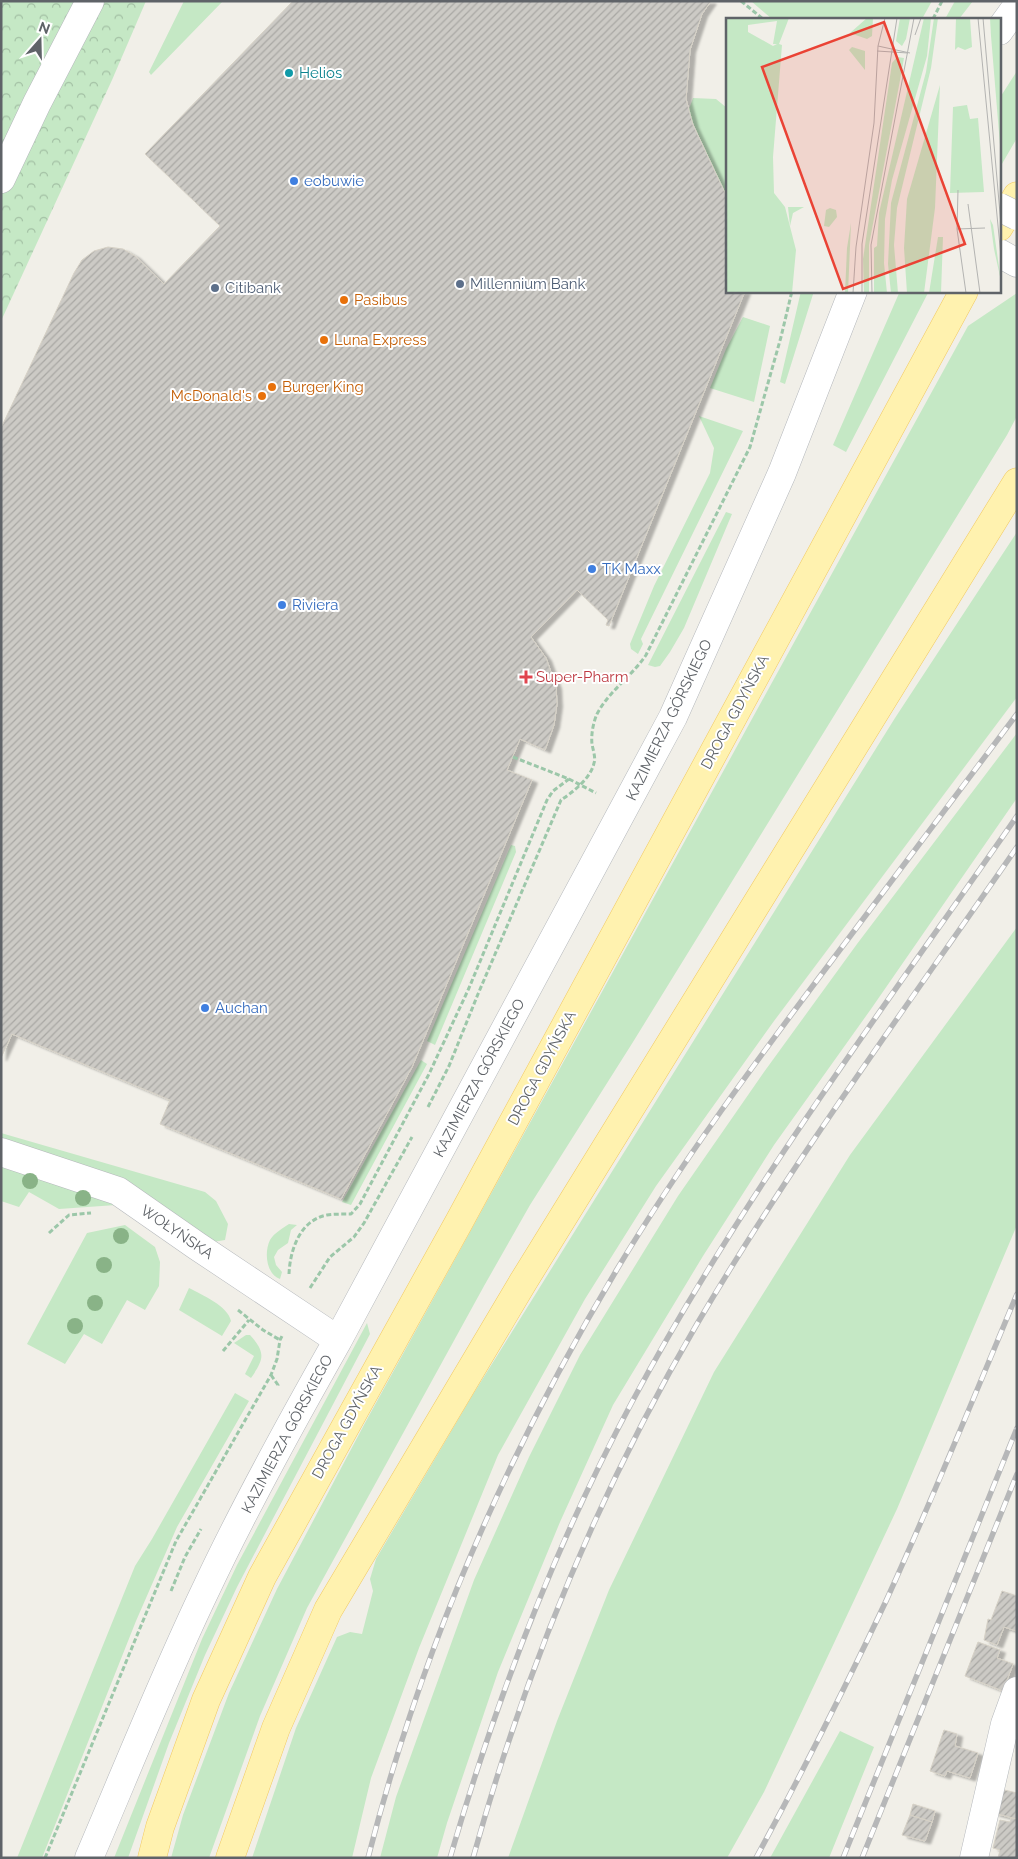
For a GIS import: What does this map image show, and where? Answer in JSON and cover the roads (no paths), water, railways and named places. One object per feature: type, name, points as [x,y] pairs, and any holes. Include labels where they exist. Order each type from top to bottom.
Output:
[{"type":"main road","points":[[1000,225],[1017,196]]},
{"type":"main road","name":"DROGA GDYŃSKA","points":[[152,1858],[160,1827],[206,1700],[262,1577],[463,1213],[963,292]]},
{"type":"main road","points":[[230,1858],[276,1728],[328,1610],[507,1307],[1017,482]]},
{"type":"street","points":[[1,179],[37,103],[90,1]]},
{"type":"street","points":[[1000,30],[1017,6]]},
{"type":"street","points":[[1000,208],[1017,216]]},
{"type":"street","points":[[1000,254],[1017,263]]},
{"type":"street","name":"KAZIMIERZA GÓRSKIEGO","points":[[89,1858],[174,1657],[207,1585],[282,1438],[338,1340],[673,717],[782,473],[853,292]]},
{"type":"street","name":"WOŁYŃSKA","points":[[1,1152],[118,1191],[338,1340]]},
{"type":"street","points":[[974,1858],[1011,1726],[1017,1691]]},
{"type":"railway","points":[[368,1858],[389,1781],[441,1629],[471,1555],[504,1482],[576,1340],[641,1230],[720,1112],[1017,714]]},
{"type":"railway","points":[[450,1858],[487,1740],[529,1625],[577,1512],[632,1402],[675,1326],[767,1177],[866,1031],[1017,816]]},
{"type":"railway","points":[[473,1858],[516,1719],[541,1651],[597,1517],[661,1387],[734,1263],[812,1142],[1017,847]]},
{"type":"railway","points":[[756,1858],[823,1730],[886,1601],[1017,1294]]},
{"type":"railway","points":[[843,1858],[1017,1428]]},
{"type":"railway","points":[[862,1858],[1017,1474]]},
{"type":"place","name":"Helios","points":[[289,73]]},
{"type":"place","name":"eobuwie","points":[[294,181]]},
{"type":"place","name":"Millennium Bank","points":[[460,284]]},
{"type":"place","name":"Citibank","points":[[215,288]]},
{"type":"place","name":"Pasibus","points":[[344,300]]},
{"type":"place","name":"Luna Express","points":[[324,340]]},
{"type":"place","name":"Burger King","points":[[272,387]]},
{"type":"place","name":"McDonald's","points":[[262,396]]},
{"type":"place","name":"TK Maxx","points":[[592,569]]},
{"type":"place","name":"Riviera","points":[[282,605]]},
{"type":"place","name":"Super-Pharm","points":[[526,677]]},
{"type":"place","name":"Auchan","points":[[205,1008]]}]
